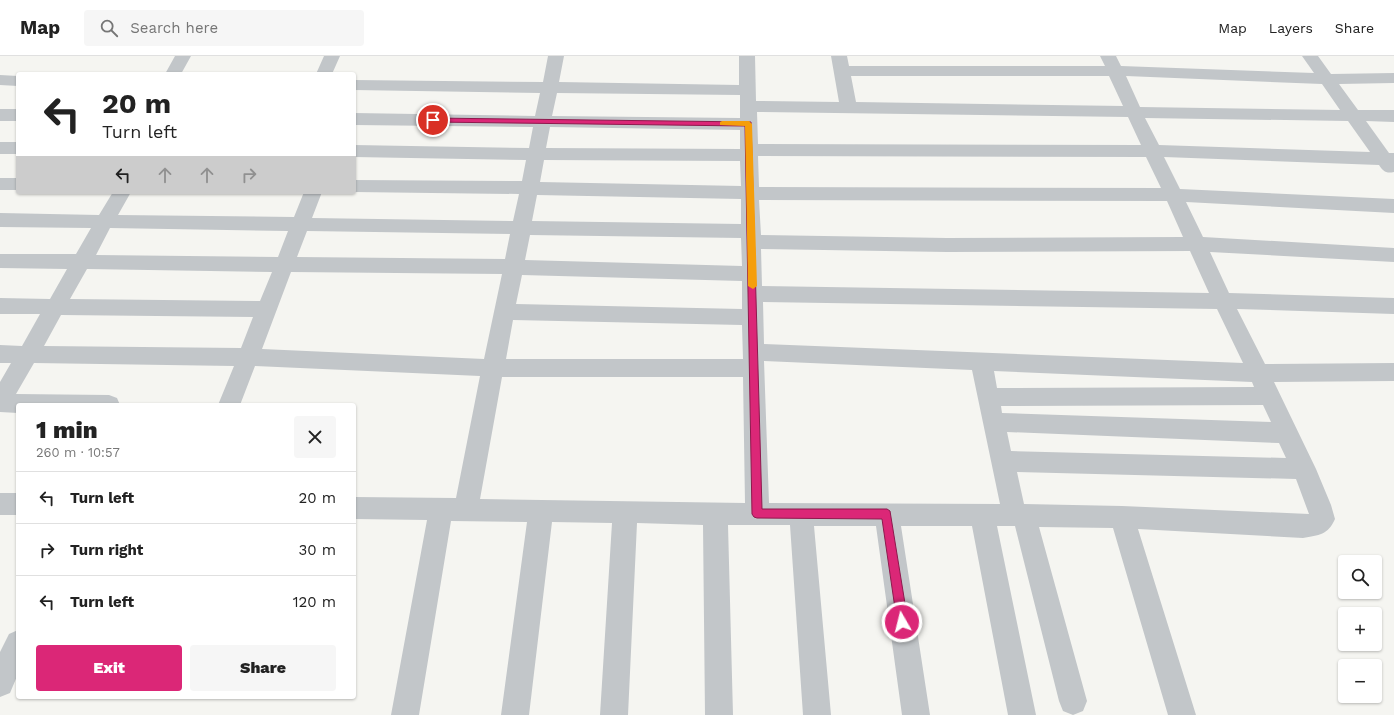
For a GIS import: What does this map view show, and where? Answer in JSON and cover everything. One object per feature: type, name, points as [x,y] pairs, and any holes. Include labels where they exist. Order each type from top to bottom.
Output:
[{"type":"street","points":[[174,72],[183,56]]},
{"type":"street","points":[[325,72],[332,56]]},
{"type":"street","points":[[405,715],[454,510],[493,368],[551,87],[556,56]]},
{"type":"street","points":[[748,56],[757,514]]},
{"type":"street","points":[[1310,56],[1391,164]]},
{"type":"street","points":[[848,107],[841,64],[1111,64],[1326,79],[1394,78]]},
{"type":"street","points":[[356,508],[757,514],[1020,514],[1122,517],[1303,526],[1318,524],[1323,519],[1319,505],[1304,469],[1111,64]]},
{"type":"street","points":[[0,80],[16,81]]},
{"type":"street","points":[[356,86],[551,87],[749,107]]},
{"type":"street","points":[[356,119],[544,121],[749,107],[848,107],[1134,113],[1394,116]]},
{"type":"street","points":[[0,115],[16,115]]},
{"type":"street","points":[[0,148],[16,148]]},
{"type":"street","points":[[356,151],[537,154],[1152,151],[1391,164]]},
{"type":"street","points":[[0,184],[16,184]]},
{"type":"street","points":[[356,186],[751,193],[1173,196],[1394,206]]},
{"type":"street","points":[[36,403],[0,402],[121,194]]},
{"type":"street","points":[[230,403],[312,194]]},
{"type":"street","points":[[0,220],[522,227],[947,245],[1196,244],[1394,255]]},
{"type":"street","points":[[0,261],[514,267],[752,284],[1394,306]]},
{"type":"street","points":[[0,306],[267,309]]},
{"type":"street","points":[[505,312],[753,317]]},
{"type":"street","points":[[0,354],[248,357],[493,368],[754,360],[981,362],[1258,373],[1394,372]]},
{"type":"street","points":[[981,362],[1002,461],[1020,514],[1073,702]]},
{"type":"street","points":[[988,397],[1270,396]]},
{"type":"street","points":[[993,422],[1287,433]]},
{"type":"street","points":[[1002,461],[1304,469]]},
{"type":"street","points":[[0,504],[16,504]]},
{"type":"street","points":[[515,715],[541,510]]},
{"type":"street","points":[[614,715],[625,512]]},
{"type":"street","points":[[715,513],[719,715]]},
{"type":"street","points":[[801,514],[817,715]]},
{"type":"street","points":[[887,514],[916,715]]},
{"type":"street","points":[[982,514],[1022,715]]},
{"type":"street","points":[[1122,517],[1182,715]]},
{"type":"street","points":[[0,683],[16,647]]},
{"type":"slow traffic","points":[[722,123],[749,124],[753,286]]},
{"type":"route","points":[[433,120],[749,124],[757,514],[887,514],[902,622]]}]
